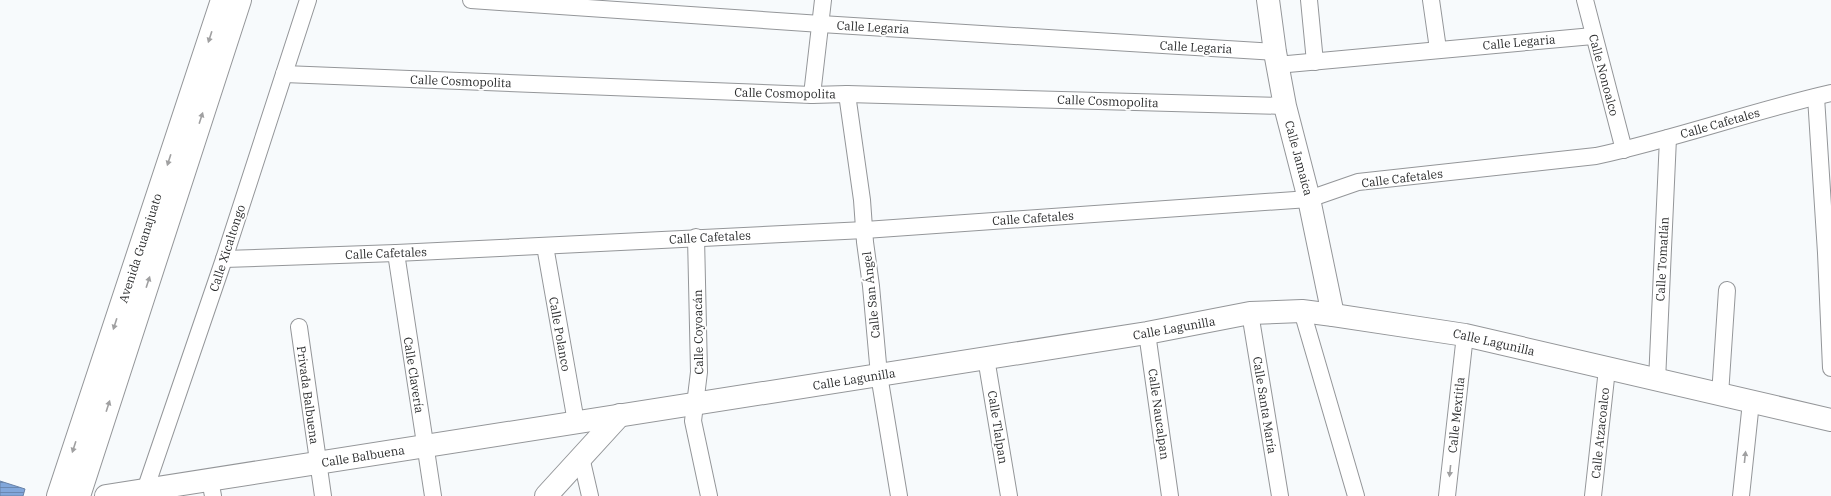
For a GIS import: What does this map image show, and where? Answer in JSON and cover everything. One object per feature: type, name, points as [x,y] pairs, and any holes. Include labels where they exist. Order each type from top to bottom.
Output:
[{"type":"street","name":"Avenida Guanajuato","points":[[58,496],[222,0]]},
{"type":"street","name":"Avenida Guanajuato","points":[[78,496],[240,0]]},
{"type":"street","name":"Calle Xicaltongo","points":[[145,493],[224,259],[308,0]]},
{"type":"street","name":"Calle Legaria","points":[[471,0],[821,24],[1315,62],[1438,49],[1593,36]]},
{"type":"street","points":[[812,95],[823,0]]},
{"type":"street","name":"Calle Jamaica","points":[[1268,0],[1276,58],[1285,106],[1309,199],[1333,315]]},
{"type":"street","points":[[1308,0],[1315,62]]},
{"type":"street","points":[[1431,0],[1438,49]]},
{"type":"street","name":"Calle Nonoalco","points":[[1585,0],[1593,36],[1624,150]]},
{"type":"street","name":"Calle Cosmopolita","points":[[284,74],[812,95],[847,94],[1285,106]]},
{"type":"street","name":"Calle San Ángel","points":[[847,94],[862,200],[879,375],[899,496]]},
{"type":"street","points":[[1823,95],[1826,253],[1831,368]]},
{"type":"street","name":"Calle Cafetales","points":[[224,259],[396,253],[696,237],[865,230],[1309,199],[1358,182],[1596,156],[1624,150],[1823,95]]},
{"type":"street","name":"Calle Tomatlán","points":[[1657,381],[1668,138]]},
{"type":"street","name":"Calle Coyoacán","points":[[696,237],[700,372],[693,421],[709,496]]},
{"type":"street","name":"Calle Polanco","points":[[545,246],[576,422]]},
{"type":"street","name":"Calle Clavería","points":[[396,253],[424,446],[433,496]]},
{"type":"street","points":[[1720,396],[1727,290]]},
{"type":"street","points":[[1302,311],[1356,496]]},
{"type":"street","name":"Calle Lagunilla","points":[[620,415],[1148,333],[1250,313],[1302,311],[1465,335],[1720,396],[1831,420]]},
{"type":"street","name":"Calle Santa María","points":[[1250,313],[1280,496]]},
{"type":"street","name":"Privada Balbuena","points":[[299,327],[317,463],[323,496]]},
{"type":"street","name":"Calle Naucalpan","points":[[1148,333],[1170,496]]},
{"type":"street","name":"Calle Mextitla","points":[[1447,496],[1465,335]]},
{"type":"street","name":"Calle Tlalpan","points":[[986,358],[1009,496]]},
{"type":"street","name":"Calle Atzacoalco","points":[[1593,496],[1607,369]]},
{"type":"street","points":[[1741,496],[1751,402]]},
{"type":"street","points":[[546,496],[620,415]]},
{"type":"street","name":"Calle Balbuena","points":[[106,496],[211,488],[317,463],[620,415]]},
{"type":"street","points":[[581,457],[590,496]]},
{"type":"water","points":[[0,481],[25,489],[23,496],[0,496]]}]
